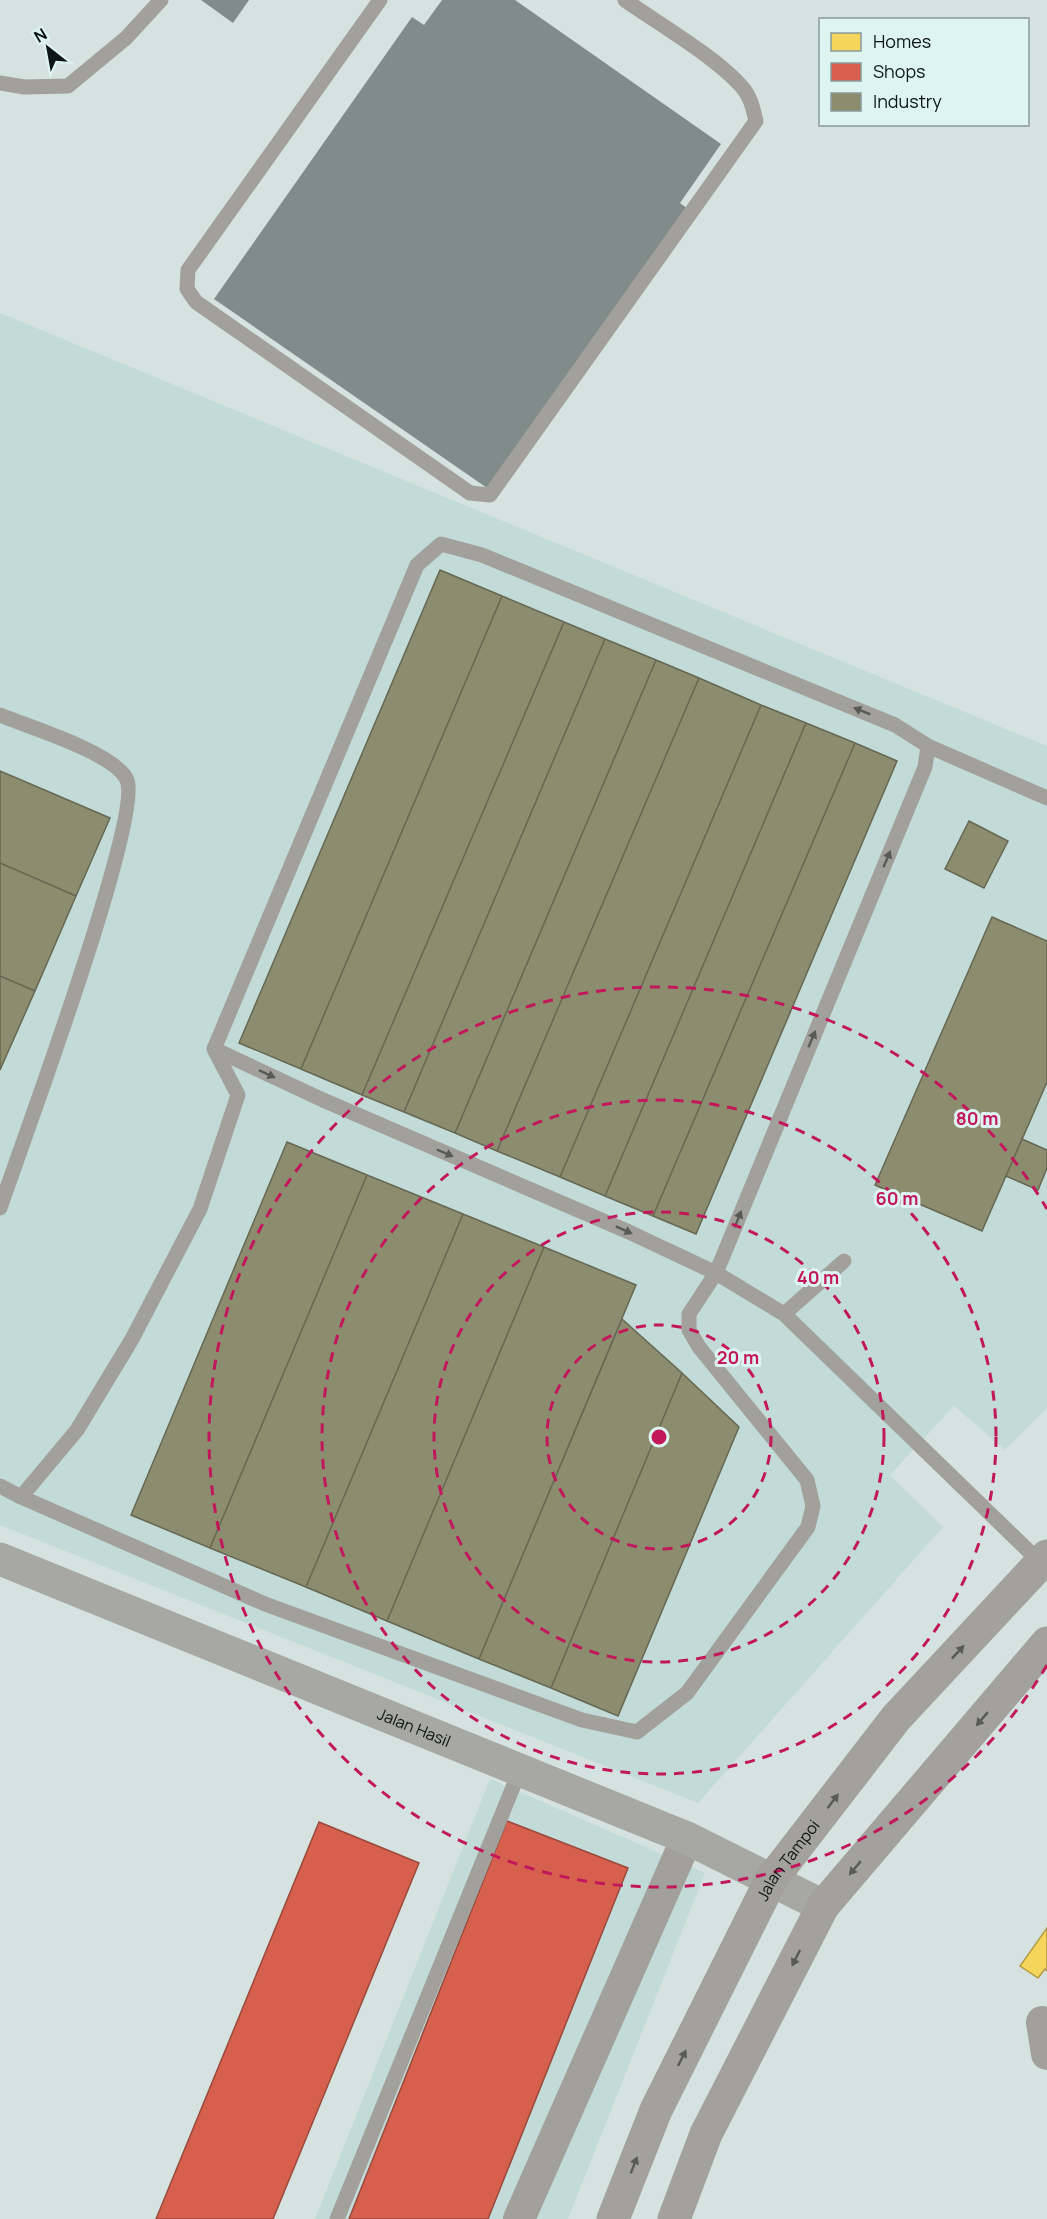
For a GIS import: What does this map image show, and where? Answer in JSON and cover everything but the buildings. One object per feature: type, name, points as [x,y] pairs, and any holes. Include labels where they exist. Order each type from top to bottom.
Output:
[{"type":"main road","name":"Jalan Tampoi","points":[[613,2219],[656,2110],[771,1880],[896,1718],[1044,1559]]},
{"type":"main road","points":[[674,2219],[706,2134],[823,1906],[1047,1643]]},
{"type":"street","name":"Jalan Hasil","points":[[0,1559],[687,1838],[823,1906]]},
{"type":"street","points":[[519,2219],[687,1838]]},
{"type":"street","points":[[1042,2022],[1047,2054]]},
{"type":"lane","points":[[0,83],[24,87],[68,86],[126,38],[161,0]]},
{"type":"lane","points":[[380,0],[188,270],[187,289],[196,302],[470,493],[490,495],[756,121],[752,103],[743,88],[722,69],[625,0]]},
{"type":"lane","points":[[214,1049],[417,565],[441,544],[482,555],[895,725],[928,746],[1047,798]]},
{"type":"lane","points":[[0,715],[101,755],[127,778],[131,795],[120,842],[82,971],[0,1208]]},
{"type":"lane","points":[[0,1486],[266,1604],[582,1720],[637,1732],[687,1694],[808,1527],[813,1506],[807,1480],[706,1356],[689,1330],[689,1314],[716,1273],[925,767],[928,746]]},
{"type":"lane","points":[[214,1049],[323,1100],[629,1232],[716,1273],[784,1314],[1044,1559]]},
{"type":"lane","points":[[21,1497],[77,1430],[132,1340],[200,1209],[238,1095],[214,1049]]},
{"type":"lane","points":[[784,1314],[844,1261]]},
{"type":"lane","points":[[337,2219],[520,1770]]},
{"type":"shaded area","points":[[0,313],[1047,746],[1047,1408],[1005,1450],[954,1406],[890,1475],[943,1527],[698,1803],[0,1525]]},
{"type":"shaded area","points":[[490,1779],[705,1873],[568,2219],[315,2219]]}]
